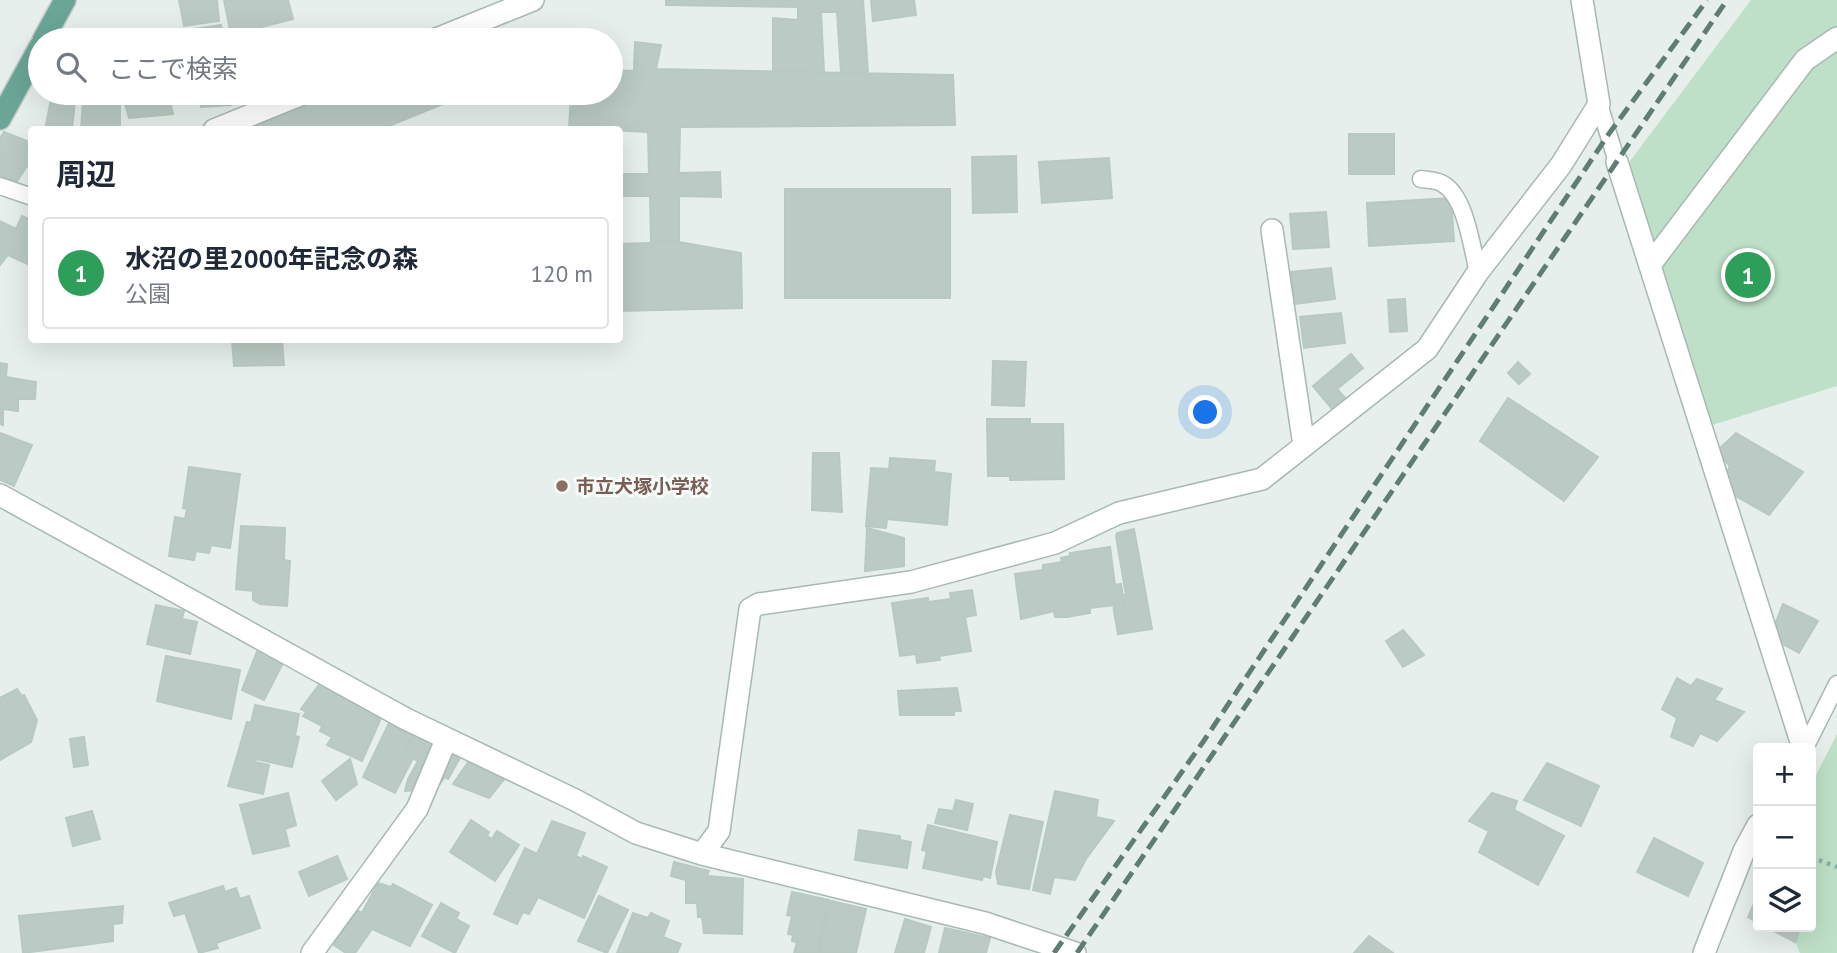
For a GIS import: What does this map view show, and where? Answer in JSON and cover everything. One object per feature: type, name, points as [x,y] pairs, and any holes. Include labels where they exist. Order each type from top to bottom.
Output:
[{"type":"main road","points":[[50,28],[65,0]]},
{"type":"main road","points":[[0,120],[8,87],[28,61]]},
{"type":"street","points":[[464,28],[533,0]]},
{"type":"street","points":[[702,854],[719,831],[750,609],[759,604],[911,582],[1055,543],[1119,513],[1262,479],[1427,349],[1478,272],[1561,165],[1599,104],[1581,0]]},
{"type":"street","points":[[1650,265],[1805,60],[1837,38]]},
{"type":"street","points":[[224,126],[275,105]]},
{"type":"street","points":[[1617,162],[1802,743]]},
{"type":"street","points":[[1272,230],[1304,446]]},
{"type":"street","points":[[0,495],[446,740],[575,800],[636,833],[702,854],[985,923],[1075,953]]},
{"type":"street","points":[[312,953],[417,809],[446,740]]},
{"type":"street","points":[[1704,953],[1753,835]]},
{"type":"lane","points":[[1599,104],[1617,162]]},
{"type":"lane","points":[[1421,178],[1443,184],[1455,198],[1464,216],[1478,272]]},
{"type":"lane","points":[[0,186],[28,196]]},
{"type":"lane","points":[[1807,743],[1837,684]]},
{"type":"path","points":[[1816,859],[1837,867]]},
{"type":"green space","points":[[1751,0],[1837,0],[1837,386],[1703,428],[1627,165]]},
{"type":"green space","points":[[1837,734],[1837,953],[1800,953],[1791,932],[1816,932],[1816,775]]},
{"type":"building","points":[[179,0],[217,0],[219,21],[184,26]]},
{"type":"building","points":[[224,0],[288,0],[293,19],[258,28],[230,28]]},
{"type":"building","points":[[666,0],[863,0],[868,73],[841,72],[837,12],[821,12],[824,72],[773,71],[773,18],[798,20],[798,7],[666,5]]},
{"type":"building","points":[[871,0],[914,0],[916,15],[873,21]]},
{"type":"building","points":[[221,25],[222,28],[201,28]]},
{"type":"building","points":[[635,42],[661,45],[656,69],[953,75],[955,125],[680,127],[679,173],[720,172],[721,197],[679,196],[679,242],[651,242],[650,196],[623,196],[623,174],[649,174],[648,132],[623,131],[623,126],[569,126],[570,105],[623,105],[623,71],[634,71]]},
{"type":"building","points":[[50,105],[74,105],[72,126],[46,126]]},
{"type":"building","points":[[83,105],[120,105],[120,126],[81,126]]},
{"type":"building","points":[[125,105],[171,105],[173,114],[129,118]]},
{"type":"building","points":[[300,105],[440,105],[389,126],[248,126]]},
{"type":"building","points":[[4,132],[28,141],[28,165],[17,181],[0,176],[0,138]]},
{"type":"building","points":[[1349,134],[1394,134],[1394,174],[1349,174]]},
{"type":"building","points":[[1016,156],[1017,212],[973,213],[972,157]]},
{"type":"building","points":[[1109,158],[1112,198],[1042,203],[1039,162]]},
{"type":"building","points":[[785,189],[950,189],[950,298],[785,298]]},
{"type":"building","points":[[1451,198],[1454,241],[1369,246],[1367,203]]},
{"type":"building","points":[[1326,212],[1329,247],[1293,249],[1290,214]]},
{"type":"building","points":[[22,216],[28,218],[28,264],[8,255],[0,265],[0,221],[16,229]]},
{"type":"building","points":[[679,242],[741,253],[742,308],[623,311],[623,244]]},
{"type":"building","points":[[1331,268],[1335,299],[1295,304],[1291,272]]},
{"type":"building","points":[[1405,299],[1407,331],[1390,332],[1388,300]]},
{"type":"building","points":[[1341,313],[1345,343],[1304,348],[1300,317]]},
{"type":"building","points":[[232,343],[282,343],[284,365],[234,366]]},
{"type":"building","points":[[1351,354],[1363,368],[1337,389],[1346,399],[1333,410],[1313,386]]},
{"type":"building","points":[[993,361],[1026,362],[1024,406],[992,405]]},
{"type":"building","points":[[1518,362],[1530,374],[1519,384],[1508,373]]},
{"type":"building","points":[[0,363],[7,364],[6,377],[36,382],[35,399],[18,399],[18,411],[3,409],[3,425],[0,424]]},
{"type":"building","points":[[1508,398],[1598,457],[1564,501],[1480,441]]},
{"type":"building","points":[[987,419],[1030,419],[1030,424],[1063,424],[1064,479],[1010,480],[1010,476],[988,476]]},
{"type":"building","points":[[0,433],[32,445],[14,486],[0,480]]},
{"type":"building","points":[[1736,433],[1803,472],[1769,515],[1720,487],[1730,466],[1716,452]]},
{"type":"building","points":[[813,453],[839,453],[842,512],[812,510]]},
{"type":"building","points":[[890,458],[935,461],[934,472],[951,474],[947,525],[887,519],[886,528],[866,526],[871,468],[889,469]]},
{"type":"building","points":[[189,467],[240,474],[230,548],[211,545],[209,553],[196,551],[194,560],[169,556],[175,517],[185,519],[187,509],[183,508]]},
{"type":"building","points":[[241,526],[285,528],[284,560],[290,561],[287,606],[260,604],[253,600],[253,591],[236,589]]},
{"type":"building","points":[[867,528],[904,538],[904,566],[865,571]]},
{"type":"building","points":[[1134,529],[1152,629],[1118,634],[1113,605],[1125,605],[1123,595],[1126,595],[1116,536],[1117,533]]},
{"type":"building","points":[[1110,547],[1115,585],[1121,584],[1124,604],[1090,608],[1090,613],[1067,617],[1055,617],[1054,611],[1021,619],[1015,574],[1043,570],[1043,565],[1062,562],[1061,558],[1070,556],[1070,553]]},
{"type":"building","points":[[972,590],[976,615],[965,617],[971,651],[917,663],[916,654],[900,656],[892,603],[928,598],[928,602],[951,599],[950,593]]},
{"type":"building","points":[[1783,604],[1818,621],[1799,653],[1770,637]]},
{"type":"building","points":[[156,605],[184,611],[182,619],[197,622],[190,654],[147,644]]},
{"type":"building","points":[[1403,630],[1424,655],[1403,667],[1386,641]]},
{"type":"building","points":[[258,649],[284,661],[264,700],[242,690]]},
{"type":"building","points":[[166,656],[240,670],[231,719],[157,701]]},
{"type":"building","points":[[1677,678],[1691,686],[1697,679],[1722,689],[1714,700],[1744,712],[1717,741],[1700,733],[1693,746],[1671,737],[1677,718],[1662,709]]},
{"type":"building","points":[[321,682],[382,716],[362,761],[327,745],[332,737],[320,731],[322,726],[303,716],[306,712],[301,709]]},
{"type":"building","points":[[957,688],[961,711],[954,711],[954,715],[900,715],[898,691]]},
{"type":"building","points":[[17,689],[24,695],[37,720],[31,742],[0,760],[0,698]]},
{"type":"building","points":[[255,705],[299,714],[295,736],[299,737],[292,767],[256,759],[255,762],[269,765],[263,794],[228,786],[247,722],[251,723]]},
{"type":"building","points":[[389,723],[413,735],[404,754],[413,758],[395,793],[363,777]]},
{"type":"building","points":[[415,735],[460,758],[448,779],[445,777],[436,789],[405,791],[418,761],[405,754]]},
{"type":"building","points":[[84,737],[88,765],[74,767],[70,739]]},
{"type":"building","points":[[350,759],[357,784],[336,800],[322,781]]},
{"type":"building","points":[[469,761],[506,777],[489,798],[453,784]]},
{"type":"building","points":[[1547,763],[1599,786],[1581,826],[1524,800]]},
{"type":"building","points":[[1055,791],[1098,800],[1096,817],[1114,821],[1086,859],[1075,880],[1054,877],[1050,894],[1033,890]]},
{"type":"building","points":[[288,793],[296,825],[285,829],[289,846],[253,854],[240,805]]},
{"type":"building","points":[[1492,793],[1517,801],[1514,810],[1564,836],[1538,885],[1479,852],[1489,831],[1469,821]]},
{"type":"building","points":[[956,800],[973,804],[967,830],[935,823],[939,809],[953,811]]},
{"type":"building","points":[[92,811],[100,839],[73,846],[66,818]]},
{"type":"building","points":[[1010,815],[1043,822],[1029,889],[998,884],[996,872]]},
{"type":"building","points":[[471,820],[489,832],[487,836],[492,839],[497,831],[519,845],[495,881],[450,852]]},
{"type":"building","points":[[552,821],[585,833],[576,856],[582,859],[583,856],[607,867],[584,918],[538,897],[529,914],[523,912],[517,924],[494,914],[525,848],[537,854]]},
{"type":"building","points":[[928,825],[997,842],[990,878],[983,876],[982,880],[923,868],[927,851],[922,850]]},
{"type":"building","points":[[859,830],[900,836],[900,840],[911,842],[907,868],[855,860]]},
{"type":"building","points":[[1654,838],[1703,863],[1688,896],[1637,872]]},
{"type":"building","points":[[337,856],[347,879],[309,896],[299,872]]},
{"type":"building","points":[[674,862],[709,871],[707,876],[743,879],[742,934],[704,933],[702,917],[698,917],[697,903],[686,903],[686,880],[671,876]]},
{"type":"building","points":[[378,883],[391,887],[393,884],[432,905],[410,946],[372,929],[355,953],[346,953],[334,945],[357,910],[362,913]]},
{"type":"building","points":[[223,886],[225,892],[236,888],[240,899],[249,896],[260,928],[216,943],[218,948],[199,953],[185,913],[174,916],[169,903]]},
{"type":"building","points":[[792,892],[829,900],[817,953],[794,953],[797,942],[792,941],[793,935],[788,934],[792,916],[787,915]]},
{"type":"building","points":[[599,896],[628,910],[607,953],[578,941]]},
{"type":"building","points":[[831,901],[866,909],[856,953],[819,952]]},
{"type":"building","points":[[441,903],[459,913],[456,919],[469,926],[455,953],[422,936]]},
{"type":"building","points":[[123,906],[122,923],[113,924],[113,941],[23,953],[19,916]]},
{"type":"building","points":[[1753,906],[1753,920],[1748,917]]},
{"type":"building","points":[[633,913],[648,918],[651,913],[669,921],[663,937],[681,944],[677,953],[617,953]]},
{"type":"building","points":[[905,919],[931,927],[924,953],[895,953]]},
{"type":"building","points":[[945,928],[990,938],[986,953],[939,953]]},
{"type":"building","points":[[1776,932],[1799,932],[1795,942]]},
{"type":"building","points":[[1369,936],[1393,953],[1354,953]]},
{"type":"railway","points":[[1054,953],[1203,742],[1608,135],[1707,0]]},
{"type":"railway","points":[[1077,953],[1727,0]]},
{"type":"place","name":"水沼の里2000年記念の森","points":[[1748,275]]},
{"type":"place","name":"市立犬塚小学校","points":[[562,486]]}]
